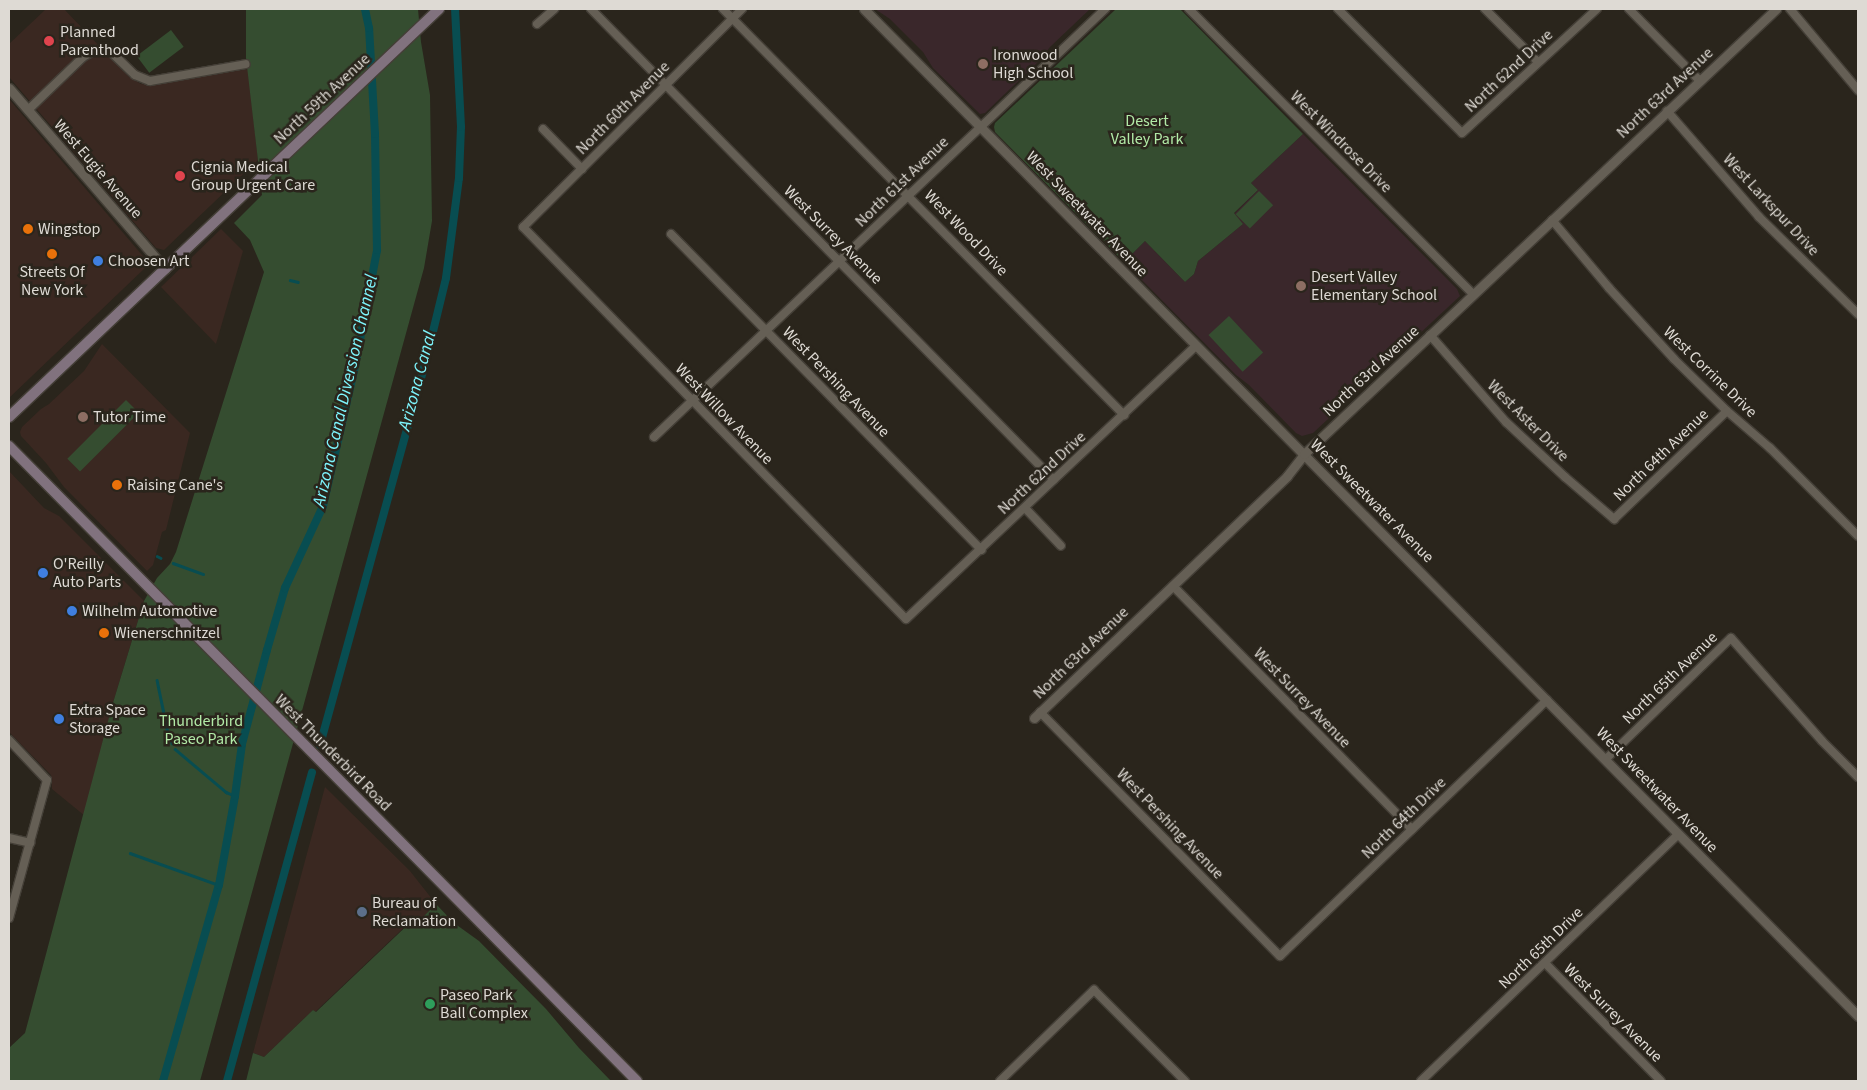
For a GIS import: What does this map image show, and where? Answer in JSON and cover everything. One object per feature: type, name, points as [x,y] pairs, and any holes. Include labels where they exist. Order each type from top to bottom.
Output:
[{"type":"main road","name":"North 59th Avenue","points":[[9,417],[439,9]]},
{"type":"main road","name":"West Thunderbird Road","points":[[9,446],[637,1081]]},
{"type":"street","points":[[537,24],[554,9]]},
{"type":"street","name":"West Surrey Avenue","points":[[591,9],[1054,480]]},
{"type":"street","name":"West Wood Drive","points":[[723,9],[909,194],[1124,415]]},
{"type":"street","name":"North 60th Avenue","points":[[523,227],[742,9]]},
{"type":"street","name":"West Sweetwater Avenue","points":[[864,9],[1195,347],[1304,454],[1858,1016]]},
{"type":"street","name":"North 61st Avenue","points":[[654,437],[1105,9]]},
{"type":"street","name":"West Windrose Drive","points":[[1189,9],[1473,294]]},
{"type":"street","name":"North 62nd Drive","points":[[1338,9],[1462,133],[1597,9]]},
{"type":"street","points":[[1485,9],[1538,62]]},
{"type":"street","points":[[1629,9],[1700,81]]},
{"type":"street","name":"North 63rd Avenue","points":[[1037,715],[1287,476],[1304,454],[1776,9]]},
{"type":"street","points":[[1790,9],[1858,90]]},
{"type":"street","points":[[28,110],[83,57],[95,50],[108,50],[135,75],[150,81],[246,64]]},
{"type":"street","name":"West Eugie Avenue","points":[[9,88],[165,269]]},
{"type":"street","name":"West Larkspur Drive","points":[[1668,111],[1759,216],[1858,314]]},
{"type":"street","points":[[543,129],[582,169]]},
{"type":"street","name":"West Corrine Drive","points":[[1552,220],[1609,288],[1674,359],[1727,411],[1770,448],[1858,536]]},
{"type":"street","name":"West Willow Avenue","points":[[523,227],[906,619]]},
{"type":"street","name":"West Pershing Avenue","points":[[671,234],[981,550]]},
{"type":"street","name":"West Aster Drive","points":[[1430,336],[1506,422],[1614,519]]},
{"type":"street","name":"North 62nd Drive","points":[[906,619],[1195,347]]},
{"type":"street","name":"North 64th Avenue","points":[[1614,519],[1727,411]]},
{"type":"street","points":[[1025,508],[1061,546]]},
{"type":"street","name":"West Surrey Avenue","points":[[1173,586],[1412,829]]},
{"type":"street","name":"North 65th Avenue","points":[[1606,759],[1731,638],[1822,741],[1858,777]]},
{"type":"street","name":"North 64th Drive","points":[[1280,956],[1547,700]]},
{"type":"street","name":"West Pershing Avenue","points":[[1037,715],[1280,956]]},
{"type":"street","points":[[9,740],[47,780],[9,918]]},
{"type":"street","name":"North 65th Drive","points":[[1421,1081],[1679,834]]},
{"type":"street","points":[[9,838],[30,843]]},
{"type":"street","name":"West Surrey Avenue","points":[[1545,964],[1661,1081]]},
{"type":"street","points":[[1000,1081],[1094,990],[1185,1081]]},
{"type":"shaded area","points":[[46,9],[64,9],[129,77],[141,84],[152,85],[248,69],[258,160],[164,250],[156,248],[9,77],[9,44]]},
{"type":"shaded area","name":"Ironwood High School","points":[[875,9],[1090,9],[985,113],[980,114],[933,68],[923,52],[890,19]]},
{"type":"shaded area","points":[[9,99],[148,262],[145,268],[9,398]]},
{"type":"shaded area","name":"Desert Valley Elementary School","points":[[1303,134],[1457,289],[1460,296],[1313,433],[1302,436],[1296,433],[1249,385],[1236,375],[1124,262],[1145,241],[1185,282],[1194,274],[1198,261],[1243,224],[1234,214],[1258,190],[1251,183]]},
{"type":"shaded area","points":[[221,229],[243,251],[216,344],[161,287]]},
{"type":"shaded area","points":[[102,344],[190,433],[166,530],[162,532],[153,565],[147,571],[64,487],[46,463],[21,436],[20,432],[22,427],[84,371]]},
{"type":"shaded area","points":[[9,471],[44,508],[59,516],[144,601],[112,706],[85,816],[52,789],[51,775],[9,732]]},
{"type":"shaded area","points":[[325,787],[410,871],[436,904],[419,921],[415,917],[315,1012],[313,1010],[264,1057],[253,1053]]},
{"type":"green space","name":"Thunderbird Paseo Park","points":[[246,9],[418,9],[421,42],[430,95],[432,221],[424,268],[200,1081],[9,1081],[9,1048],[25,1033],[112,706],[144,601],[157,578],[170,564],[176,552],[264,272],[250,240],[234,223],[262,195],[246,58]]},
{"type":"green space","name":"Desert Valley Park","points":[[1116,9],[1180,9],[1303,134],[1251,183],[1258,190],[1234,213],[1243,224],[1198,261],[1194,274],[1185,282],[1145,241],[1124,262],[995,132],[995,123]]},
{"type":"green space","points":[[171,30],[184,47],[149,73],[137,56]]},
{"type":"green space","points":[[1259,191],[1273,205],[1250,228],[1236,214]]},
{"type":"green space","points":[[1229,316],[1263,353],[1243,372],[1209,335]]},
{"type":"green space","points":[[126,400],[139,413],[80,471],[67,459]]},
{"type":"green space","name":"Paseo Park Ball Complex","points":[[436,904],[454,923],[479,941],[546,1009],[579,1048],[611,1081],[246,1081],[253,1053],[264,1057],[313,1010],[316,1012],[416,917],[420,920]]},
{"type":"waterway","name":"Arizona Canal Diversion Channel","points":[[163,1081],[219,885],[242,744],[267,650],[285,588],[323,506],[354,371],[377,250],[375,134],[369,28],[365,9]]},
{"type":"waterway","name":"Arizona Canal","points":[[320,745],[428,352],[446,278],[459,178],[461,127],[455,9]]},
{"type":"waterway","points":[[290,280],[298,282]]},
{"type":"waterway","points":[[157,556],[161,558]]},
{"type":"waterway","points":[[173,563],[203,574]]},
{"type":"waterway","points":[[157,680],[168,733],[172,743]]},
{"type":"waterway","points":[[175,749],[226,792],[235,796]]},
{"type":"waterway","points":[[227,1081],[312,773]]},
{"type":"waterway","points":[[130,853],[219,885]]},
{"type":"place","name":"Planned Parenthood","points":[[49,41]]},
{"type":"place","name":"Ironwood High School","points":[[983,64]]},
{"type":"place","name":"Cignia Medical Group Urgent Care","points":[[180,176]]},
{"type":"place","name":"Wingstop","points":[[28,229]]},
{"type":"place","name":"Streets Of New York","points":[[52,254]]},
{"type":"place","name":"Choosen Art","points":[[98,261]]},
{"type":"place","name":"Desert Valley Elementary School","points":[[1301,286]]},
{"type":"place","name":"Tutor Time","points":[[83,417]]},
{"type":"place","name":"Raising Cane's","points":[[117,485]]},
{"type":"place","name":"O'Reilly Auto Parts","points":[[43,573]]},
{"type":"place","name":"Wilhelm Automotive","points":[[72,611]]},
{"type":"place","name":"Wienerschnitzel","points":[[104,633]]},
{"type":"place","name":"Extra Space Storage","points":[[59,719]]},
{"type":"place","name":"Bureau of Reclamation","points":[[362,912]]},
{"type":"place","name":"Paseo Park Ball Complex","points":[[430,1004]]}]
